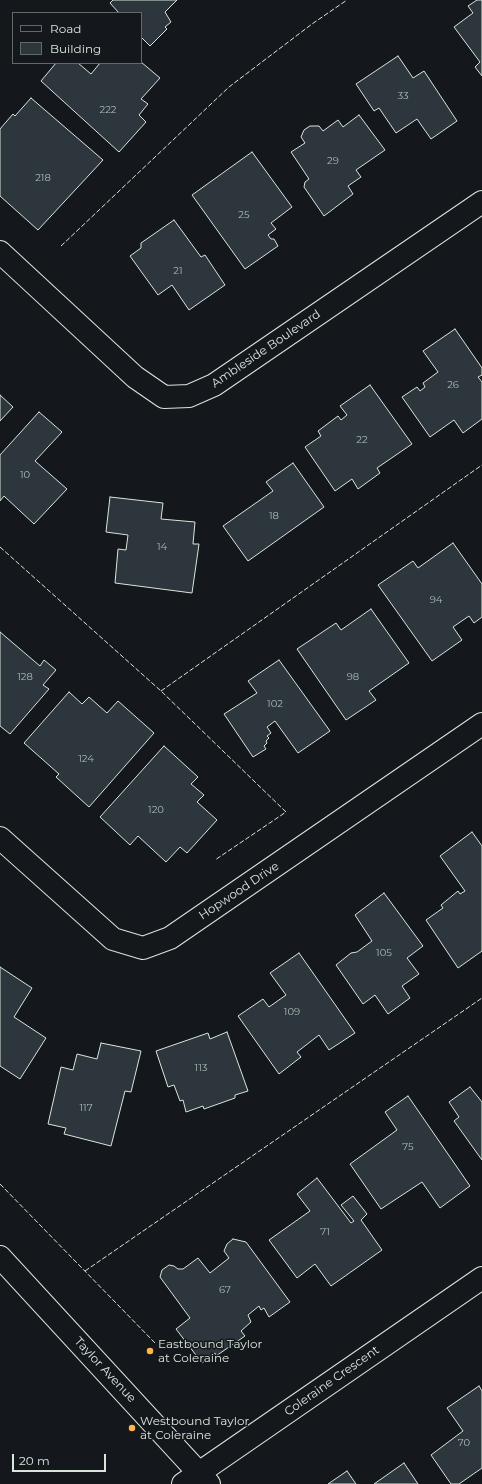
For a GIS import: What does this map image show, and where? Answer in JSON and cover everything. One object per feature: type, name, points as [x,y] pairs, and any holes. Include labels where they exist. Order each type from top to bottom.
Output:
[{"type":"street","name":"Ambleside Boulevard","points":[[0,252],[135,377],[164,397],[189,396],[214,385],[482,202]]},
{"type":"street","name":"Hopwood Drive","points":[[0,838],[113,938],[143,948],[170,938],[482,724]]},
{"type":"street","name":"Taylor Avenue","points":[[0,1257],[197,1480]]},
{"type":"street","name":"Coleraine Crescent","points":[[197,1480],[482,1278]]},
{"type":"building","points":[[113,0],[177,0],[165,12],[171,22],[165,27],[167,29],[150,46],[142,38],[142,12],[118,12],[110,3]]},
{"type":"building","points":[[477,0],[482,0],[482,76],[475,67],[480,62],[454,27],[473,13],[468,6]]},
{"type":"building","points":[[398,56],[413,78],[424,71],[457,121],[431,139],[417,119],[396,133],[379,108],[374,111],[356,84]]},
{"type":"building","points":[[142,63],[160,78],[141,99],[148,104],[139,115],[146,122],[119,152],[41,81],[55,64],[79,64],[91,74],[99,64]]},
{"type":"building","points":[[31,98],[103,160],[38,230],[0,196],[0,129],[13,114],[15,116]]},
{"type":"building","points":[[359,115],[385,150],[356,170],[361,177],[348,186],[353,194],[324,216],[304,187],[305,182],[309,179],[291,152],[305,143],[301,137],[304,130],[310,126],[319,126],[323,131],[338,120],[343,127]]},
{"type":"building","points":[[252,152],[292,207],[271,223],[276,229],[268,235],[271,239],[274,239],[278,246],[245,269],[192,195]]},
{"type":"building","points":[[174,220],[201,257],[205,255],[225,285],[189,310],[172,285],[158,295],[130,256],[141,248],[141,243]]},
{"type":"building","points":[[455,329],[482,368],[482,375],[478,377],[482,382],[482,419],[463,433],[454,420],[430,437],[402,397],[417,387],[420,391],[425,387],[423,383],[438,372],[423,351]]},
{"type":"building","points":[[370,385],[412,444],[377,468],[380,473],[358,489],[352,479],[335,491],[305,447],[321,436],[318,431],[338,416],[341,420],[347,415],[340,406]]},
{"type":"building","points":[[0,395],[13,407],[0,421]]},
{"type":"building","points":[[39,412],[62,432],[35,461],[67,489],[34,524],[4,496],[0,501],[0,455]]},
{"type":"building","points":[[293,463],[324,507],[248,561],[223,526],[273,491],[266,482]]},
{"type":"building","points":[[110,497],[163,503],[161,519],[195,522],[193,544],[199,544],[192,593],[115,583],[118,549],[126,550],[128,535],[106,532]]},
{"type":"building","points":[[453,543],[482,584],[482,617],[474,623],[469,616],[453,627],[462,640],[432,661],[378,585],[413,561],[418,568]]},
{"type":"building","points":[[371,609],[409,663],[369,691],[376,700],[346,720],[297,649],[336,623],[341,630]]},
{"type":"building","points":[[0,632],[40,666],[44,660],[56,670],[43,685],[49,689],[10,734],[0,726]]},
{"type":"building","points":[[279,660],[330,731],[298,753],[275,721],[267,727],[271,733],[267,736],[269,738],[264,746],[266,749],[253,757],[224,714],[257,693],[248,681]]},
{"type":"building","points":[[69,692],[82,704],[89,697],[107,713],[118,701],[154,733],[89,807],[56,777],[59,774],[24,743]]},
{"type":"building","points":[[164,746],[198,777],[191,784],[204,795],[197,802],[217,820],[187,853],[180,847],[166,862],[138,836],[130,845],[100,817]]},
{"type":"building","points":[[472,832],[482,846],[482,951],[458,968],[426,920],[443,908],[441,905],[458,891],[460,894],[465,891],[440,856]]},
{"type":"building","points":[[384,893],[423,946],[407,958],[419,974],[402,986],[410,998],[388,1014],[375,995],[363,1004],[336,965],[351,953],[357,952],[372,941],[355,915]]},
{"type":"building","points":[[299,953],[355,1033],[329,1050],[319,1035],[297,1052],[301,1057],[279,1074],[238,1016],[263,999],[269,1007],[286,995],[270,973]]},
{"type":"building","points":[[0,967],[32,988],[14,1017],[46,1038],[20,1079],[0,1066]]},
{"type":"building","points":[[227,1032],[248,1091],[235,1095],[235,1098],[204,1109],[203,1106],[186,1112],[183,1100],[180,1101],[174,1085],[168,1087],[156,1051],[208,1033],[210,1039]]},
{"type":"building","points":[[101,1043],[141,1051],[131,1092],[125,1091],[111,1146],[64,1134],[66,1128],[48,1124],[61,1067],[73,1070],[77,1054],[97,1059]]},
{"type":"building","points":[[470,1087],[482,1102],[482,1160],[454,1121],[459,1117],[449,1102]]},
{"type":"building","points":[[408,1096],[470,1186],[440,1208],[422,1182],[381,1209],[350,1164],[397,1130],[385,1112]]},
{"type":"building","points":[[317,1178],[351,1223],[354,1221],[341,1205],[353,1196],[367,1214],[361,1220],[382,1250],[331,1286],[315,1264],[297,1278],[269,1240],[310,1211],[297,1194]]},
{"type":"building","points":[[233,1239],[246,1242],[290,1302],[269,1317],[264,1308],[261,1310],[259,1306],[248,1315],[251,1322],[241,1331],[245,1336],[216,1356],[215,1353],[202,1363],[176,1329],[190,1318],[160,1277],[162,1270],[169,1265],[178,1269],[183,1269],[198,1258],[210,1273],[229,1258],[224,1251],[227,1244]]},
{"type":"building","points":[[479,1386],[482,1391],[482,1468],[459,1484],[451,1484],[431,1455],[463,1431],[447,1408]]},
{"type":"building","points":[[404,1463],[418,1484],[374,1484]]},
{"type":"building","points":[[347,1471],[356,1484],[328,1484]]},
{"type":"fence","points":[[61,246],[229,87],[312,24],[347,0]]},
{"type":"fence","points":[[161,691],[482,465]]},
{"type":"fence","points":[[0,547],[161,691],[286,812],[215,860]]},
{"type":"fence","points":[[85,1271],[482,998]]},
{"type":"fence","points":[[0,1184],[155,1343]]},
{"type":"place","name":"Eastbound Taylor at Coleraine","points":[[150,1351]]},
{"type":"place","name":"Westbound Taylor at Coleraine","points":[[132,1428]]}]
